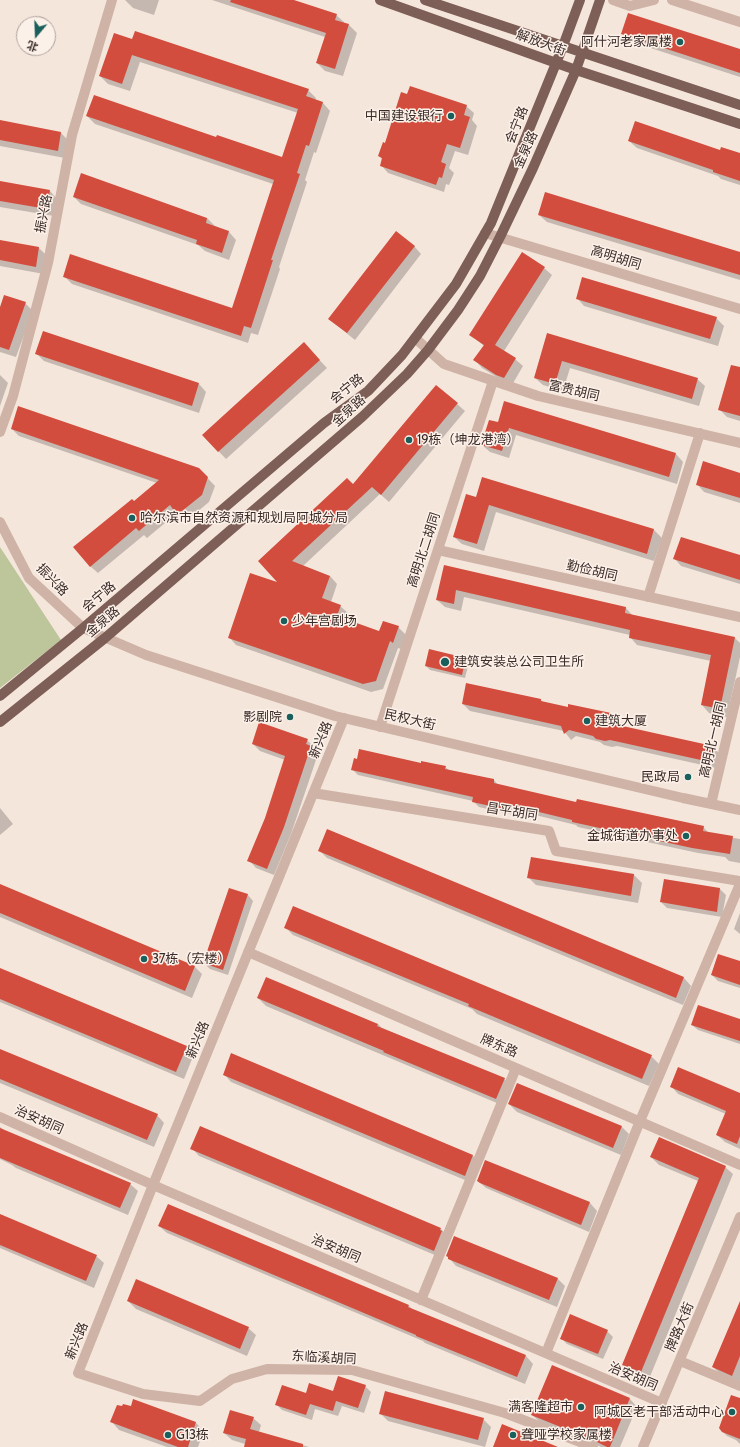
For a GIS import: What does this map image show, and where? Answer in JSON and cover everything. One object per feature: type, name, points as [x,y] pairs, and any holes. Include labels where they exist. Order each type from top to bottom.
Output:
[{"type":"main road","name":"解放大街","points":[[380,0],[576,70],[740,124]]},
{"type":"main road","name":"解放大街","points":[[425,0],[740,105]]},
{"type":"main road","name":"会宁路","points":[[0,696],[83,628],[324,423],[368,391],[402,355],[456,284],[491,223],[557,62],[580,0]]},
{"type":"main road","name":"金泉路","points":[[0,722],[105,638],[362,417],[428,350],[458,310],[480,276],[500,237],[533,168],[576,70],[600,0]]},
{"type":"street","name":"振兴路","points":[[0,432],[13,396],[48,263],[72,134],[112,0]]},
{"type":"street","points":[[613,0],[630,6],[654,0]]},
{"type":"street","points":[[672,0],[740,22]]},
{"type":"street","name":"高明胡同","points":[[485,232],[740,309]]},
{"type":"street","name":"富贵胡同","points":[[415,338],[444,364],[538,396],[740,443]]},
{"type":"street","name":"高明北二胡同","points":[[380,727],[493,381]]},
{"type":"street","points":[[648,597],[700,433]]},
{"type":"street","name":"振兴路","points":[[0,522],[29,578],[83,628]]},
{"type":"street","name":"勤俭胡同","points":[[438,550],[740,618]]},
{"type":"street","name":"民权大街","points":[[83,628],[146,655],[344,718],[740,810]]},
{"type":"street","name":"高明北一胡同","points":[[711,804],[740,682]]},
{"type":"street","name":"新兴路","points":[[78,1373],[153,1185],[344,718]]},
{"type":"street","name":"昌平胡同","points":[[313,793],[549,831],[556,851],[740,882]]},
{"type":"street","points":[[546,1353],[640,1121],[740,882]]},
{"type":"street","name":"牌东路","points":[[248,952],[740,1165]]},
{"type":"street","points":[[421,1300],[516,1068]]},
{"type":"street","name":"治安胡同","points":[[0,1117],[153,1185],[662,1403]]},
{"type":"street","name":"牌路大街","points":[[643,1447],[740,1217]]},
{"type":"street","points":[[680,1361],[740,1386]]},
{"type":"street","name":"东临溪胡同","points":[[78,1373],[143,1394],[200,1401],[232,1379],[267,1369],[352,1370],[505,1413],[593,1447]]},
{"type":"green space","points":[[0,547],[61,640],[0,688]]},
{"type":"building","points":[[231,0],[294,0],[337,14],[335,20],[349,24],[335,69],[316,63],[326,33],[230,2]]},
{"type":"building","name":"阿什河老家属楼","points":[[628,13],[740,49],[740,73],[621,34]]},
{"type":"building","points":[[135,31],[309,89],[306,96],[323,102],[309,146],[306,145],[297,173],[300,174],[271,260],[273,260],[251,328],[244,326],[241,336],[63,277],[70,254],[232,308],[274,180],[86,116],[94,95],[216,137],[217,135],[282,157],[298,109],[132,55],[122,84],[99,76],[114,33],[132,39]]},
{"type":"building","points":[[410,86],[467,105],[464,115],[470,117],[460,148],[447,144],[441,162],[446,164],[442,178],[439,177],[436,185],[380,166],[382,158],[378,156],[383,142],[385,143],[401,92],[407,94]]},
{"type":"building","points":[[0,120],[61,132],[58,151],[0,140]]},
{"type":"building","points":[[635,121],[720,150],[721,147],[740,153],[740,181],[713,172],[713,170],[628,141]]},
{"type":"building","points":[[81,173],[207,218],[206,223],[229,231],[222,253],[196,244],[197,240],[73,197]]},
{"type":"building","points":[[0,181],[50,190],[47,209],[0,201]]},
{"type":"building","points":[[545,192],[740,252],[740,275],[538,215]]},
{"type":"building","points":[[396,231],[415,246],[347,333],[328,319]]},
{"type":"building","points":[[0,240],[39,247],[36,267],[0,260]]},
{"type":"building","points":[[522,252],[545,267],[495,345],[516,358],[504,378],[496,375],[473,360],[484,345],[469,335]]},
{"type":"building","points":[[582,277],[717,317],[710,339],[576,299]]},
{"type":"building","points":[[4,295],[26,302],[9,350],[0,347],[0,307]]},
{"type":"building","points":[[43,331],[199,383],[192,406],[35,354]]},
{"type":"building","points":[[547,333],[698,378],[692,399],[562,361],[555,384],[534,378]]},
{"type":"building","points":[[304,342],[320,360],[218,452],[202,435]]},
{"type":"building","points":[[731,365],[740,367],[740,416],[718,410]]},
{"type":"building","points":[[436,385],[458,403],[381,495],[372,487],[292,561],[330,576],[322,598],[341,605],[337,616],[379,631],[383,621],[399,626],[393,643],[390,641],[376,681],[363,684],[228,638],[250,573],[277,582],[258,561],[347,478],[353,484]]},
{"type":"building","points":[[504,401],[676,453],[669,477],[509,428],[502,451],[481,445],[489,420],[498,422]]},
{"type":"building","points":[[18,406],[199,468],[208,477],[202,495],[177,515],[170,505],[139,531],[136,528],[90,567],[73,547],[132,499],[134,501],[159,480],[11,429]]},
{"type":"building","points":[[703,461],[740,473],[740,498],[696,485]]},
{"type":"building","points":[[482,477],[654,529],[647,554],[489,505],[477,544],[453,537],[466,494],[476,497]]},
{"type":"building","points":[[681,537],[740,555],[740,580],[673,559]]},
{"type":"building","points":[[444,565],[626,607],[625,613],[735,637],[720,709],[701,705],[711,655],[629,638],[630,630],[456,590],[454,604],[436,600]]},
{"type":"building","name":"建筑安装总公司卫生所","points":[[429,649],[466,658],[462,675],[425,666]]},
{"type":"building","points":[[466,683],[541,699],[541,701],[568,707],[568,704],[611,713],[609,723],[713,746],[710,762],[610,740],[605,741],[596,739],[593,736],[569,730],[564,734],[561,726],[462,704]]},
{"type":"building","points":[[259,722],[308,739],[306,744],[311,746],[284,827],[267,869],[247,861],[265,818],[285,756],[252,744]]},
{"type":"building","points":[[359,749],[421,763],[421,761],[446,766],[445,769],[494,779],[494,783],[576,802],[577,799],[704,826],[703,831],[733,836],[730,854],[692,848],[572,822],[572,820],[510,805],[509,810],[472,802],[473,797],[351,770],[354,758],[357,759]]},
{"type":"building","points":[[327,829],[684,977],[676,998],[318,851]]},
{"type":"building","points":[[531,857],[634,874],[631,896],[527,878]]},
{"type":"building","points":[[664,879],[720,888],[717,912],[660,902]]},
{"type":"building","points":[[0,884],[195,966],[185,991],[0,913]]},
{"type":"building","points":[[229,888],[248,894],[223,970],[203,963]]},
{"type":"building","points":[[293,906],[652,1055],[642,1079],[468,1006],[469,1004],[284,928]]},
{"type":"building","points":[[718,954],[740,961],[740,985],[711,975]]},
{"type":"building","points":[[0,968],[187,1046],[176,1072],[0,999]]},
{"type":"building","points":[[266,977],[378,1024],[377,1026],[505,1078],[496,1099],[257,998]]},
{"type":"building","points":[[698,1005],[740,1019],[740,1041],[691,1025]]},
{"type":"building","points":[[0,1049],[158,1114],[147,1140],[0,1079]]},
{"type":"building","points":[[231,1053],[473,1155],[465,1176],[223,1075]]},
{"type":"building","points":[[678,1067],[740,1093],[740,1136],[737,1144],[716,1135],[726,1111],[670,1087]]},
{"type":"building","points":[[517,1083],[622,1126],[613,1148],[508,1104]]},
{"type":"building","points":[[200,1126],[441,1228],[440,1230],[442,1231],[434,1251],[190,1149]]},
{"type":"building","points":[[0,1128],[131,1183],[120,1208],[0,1158]]},
{"type":"building","points":[[659,1137],[726,1166],[641,1372],[622,1365],[699,1178],[650,1157]]},
{"type":"building","points":[[485,1160],[590,1202],[581,1225],[477,1181]]},
{"type":"building","points":[[168,1204],[409,1305],[408,1307],[526,1355],[517,1377],[416,1336],[158,1226]]},
{"type":"building","points":[[0,1214],[97,1255],[86,1281],[0,1245]]},
{"type":"building","points":[[454,1236],[558,1278],[549,1300],[448,1259],[446,1256]]},
{"type":"building","points":[[136,1279],[249,1327],[240,1349],[127,1301]]},
{"type":"building","points":[[740,1301],[740,1356],[732,1376],[712,1367]]},
{"type":"building","points":[[570,1314],[608,1330],[598,1354],[560,1339]]},
{"type":"building","name":"满客隆超市","points":[[552,1365],[630,1398],[610,1447],[531,1415]]},
{"type":"building","points":[[338,1376],[366,1385],[358,1408],[336,1401],[333,1411],[310,1404],[306,1415],[275,1405],[282,1385],[306,1393],[309,1383],[333,1391]]},
{"type":"building","points":[[385,1391],[484,1418],[478,1440],[379,1414]]},
{"type":"building","name":"阿城区老干部活动中心","points":[[731,1395],[740,1398],[740,1439],[722,1432],[719,1428]]},
{"type":"building","name":"G13栋","points":[[133,1399],[196,1422],[188,1447],[178,1447],[110,1422],[117,1405],[122,1406],[123,1404],[131,1406]]},
{"type":"building","points":[[230,1410],[254,1417],[250,1429],[303,1444],[303,1447],[244,1447],[246,1439],[223,1433]]},
{"type":"building","name":"聋哑学校家属楼","points":[[502,1424],[558,1447],[493,1447]]},
{"type":"place","name":"阿什河老家属楼","points":[[680,42]]},
{"type":"place","name":"中国建设银行","points":[[451,116]]},
{"type":"place","name":"19栋（坤龙港湾）","points":[[409,440]]},
{"type":"place","name":"哈尔滨市自然资源和规划局阿城分局","points":[[132,518]]},
{"type":"place","name":"少年宫剧场","points":[[284,621]]},
{"type":"place","name":"建筑安装总公司卫生所","points":[[445,662]]},
{"type":"place","name":"影剧院","points":[[290,717]]},
{"type":"place","name":"建筑大厦","points":[[587,721]]},
{"type":"place","name":"民政局","points":[[688,777]]},
{"type":"place","name":"金城街道办事处","points":[[686,836]]},
{"type":"place","name":"37栋（宏楼）","points":[[144,959]]},
{"type":"place","name":"满客隆超市","points":[[581,1407]]},
{"type":"place","name":"阿城区老干部活动中心","points":[[732,1412]]},
{"type":"place","name":"G13栋","points":[[168,1435]]},
{"type":"place","name":"聋哑学校家属楼","points":[[513,1435]]}]
